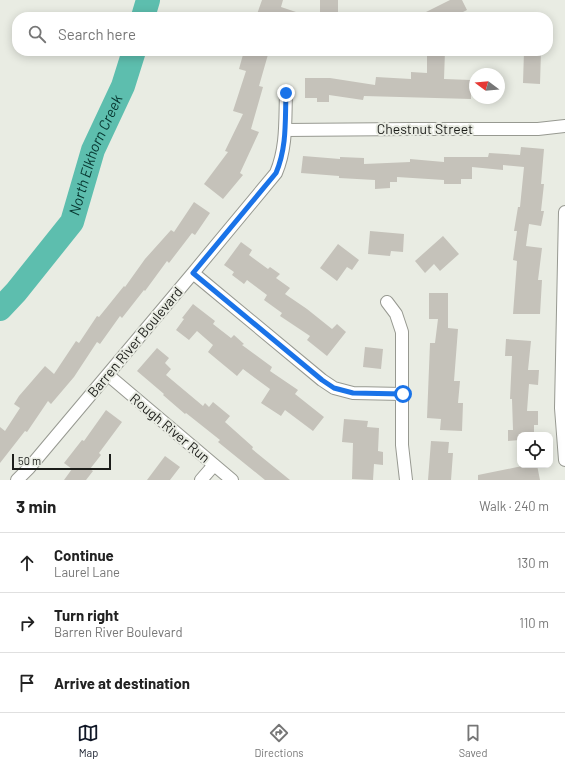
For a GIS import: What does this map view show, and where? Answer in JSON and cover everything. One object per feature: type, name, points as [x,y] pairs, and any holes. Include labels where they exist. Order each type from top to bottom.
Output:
[{"type":"street","name":"Barren River Boulevard","points":[[16,480],[29,468],[108,375],[276,173],[282,159],[284,145],[286,93]]},
{"type":"street","name":"Chestnut Street","points":[[285,130],[538,129],[565,126]]},
{"type":"street","points":[[565,212],[561,408],[565,460]]},
{"type":"street","points":[[193,273],[322,380],[334,388],[353,393],[403,394]]},
{"type":"street","points":[[387,302],[396,314],[402,332],[402,445],[406,480]]},
{"type":"street","name":"Rough River Run","points":[[108,375],[232,480]]},
{"type":"street","points":[[201,480],[214,465]]},
{"type":"building","points":[[262,0],[283,0],[281,7],[296,12],[258,12]]},
{"type":"building","points":[[320,0],[338,0],[338,12],[320,12]]},
{"type":"building","points":[[450,0],[462,0],[467,10],[463,12],[426,12]]},
{"type":"building","points":[[243,56],[268,56],[259,86],[263,87],[251,129],[259,132],[240,173],[243,175],[223,199],[204,184],[228,152],[225,151],[243,114],[233,111],[246,71],[239,69]]},
{"type":"building","points":[[427,56],[445,56],[444,79],[469,80],[469,99],[364,96],[363,100],[329,95],[329,102],[317,102],[317,98],[305,98],[305,78],[330,78],[375,85],[376,77],[411,79],[411,72],[427,73]]},
{"type":"building","points":[[524,56],[541,56],[540,84],[523,83]]},
{"type":"building","points":[[521,147],[544,149],[541,184],[544,184],[541,211],[544,211],[541,226],[529,224],[526,246],[542,248],[538,280],[542,280],[540,314],[513,314],[517,261],[513,260],[517,231],[514,231],[518,207],[520,207],[524,167],[503,165],[503,170],[472,167],[472,179],[461,179],[461,184],[444,184],[444,180],[397,177],[397,182],[390,182],[390,188],[375,189],[375,180],[339,178],[339,176],[301,173],[303,156],[340,159],[340,157],[364,158],[364,164],[410,162],[410,159],[444,162],[444,157],[488,157],[489,153],[520,155]]},
{"type":"building","points":[[194,202],[210,213],[195,235],[192,233],[169,263],[167,261],[145,291],[144,290],[122,318],[120,316],[100,344],[97,342],[74,377],[51,404],[48,401],[27,432],[25,431],[0,463],[0,427],[5,431],[20,408],[14,404],[19,396],[45,366],[54,374],[76,341],[79,343],[97,316],[99,317],[124,286],[125,287],[145,259],[171,230],[174,232]]},
{"type":"building","points":[[370,231],[404,234],[403,252],[391,251],[390,256],[368,254]]},
{"type":"building","points":[[443,236],[459,254],[440,271],[434,264],[425,273],[415,261]]},
{"type":"building","points":[[241,242],[252,250],[249,255],[268,269],[270,267],[280,274],[276,278],[290,288],[285,294],[332,329],[337,324],[346,332],[327,356],[307,340],[310,336],[280,316],[282,313],[264,300],[267,295],[247,280],[244,284],[232,275],[234,272],[224,265]]},
{"type":"building","points":[[338,244],[359,260],[352,270],[347,267],[337,281],[320,268]]},
{"type":"building","points":[[429,293],[448,293],[448,328],[458,329],[454,381],[460,381],[458,403],[463,403],[462,431],[440,430],[441,419],[427,418],[430,343],[435,343],[438,319],[429,319]]},
{"type":"building","points":[[193,304],[215,321],[213,324],[231,338],[234,335],[244,344],[242,345],[272,367],[270,371],[298,390],[295,394],[324,417],[313,431],[285,410],[281,416],[261,403],[270,389],[243,369],[237,376],[208,352],[213,345],[197,331],[189,340],[176,330],[184,319],[182,318]]},
{"type":"building","points":[[506,339],[531,341],[528,370],[539,370],[538,385],[529,384],[527,411],[538,411],[538,425],[534,425],[534,432],[517,432],[517,440],[508,441],[508,430],[513,430],[512,399],[510,399],[512,356],[505,356]]},
{"type":"building","points":[[365,347],[383,349],[381,369],[363,367]]},
{"type":"building","points":[[157,348],[169,358],[165,363],[171,369],[166,375],[203,406],[205,403],[209,407],[213,402],[230,416],[225,422],[253,447],[252,449],[290,480],[265,480],[218,442],[220,440],[186,413],[185,414],[137,371]]},
{"type":"building","points":[[106,410],[122,422],[99,453],[101,455],[90,469],[93,471],[86,480],[64,480],[72,469],[64,463],[82,440],[84,441]]},
{"type":"building","points":[[344,419],[368,421],[367,427],[379,428],[378,451],[383,452],[383,465],[374,464],[373,480],[352,479],[353,443],[342,442]]},
{"type":"building","points":[[431,441],[449,442],[448,453],[453,453],[451,480],[428,480]]},
{"type":"building","points":[[165,456],[180,467],[170,480],[147,480]]},
{"type":"building","points":[[517,467],[538,468],[540,480],[478,480],[478,475]]},
{"type":"waterway","name":"North Elkhorn Creek","points":[[144,12],[148,0]]},
{"type":"waterway","name":"North Elkhorn Creek","points":[[0,309],[16,292],[72,222],[93,150],[123,86],[132,56]]},
{"type":"route","points":[[286,93],[284,145],[282,159],[276,173],[193,273],[322,380],[334,388],[353,393],[403,394]]}]
